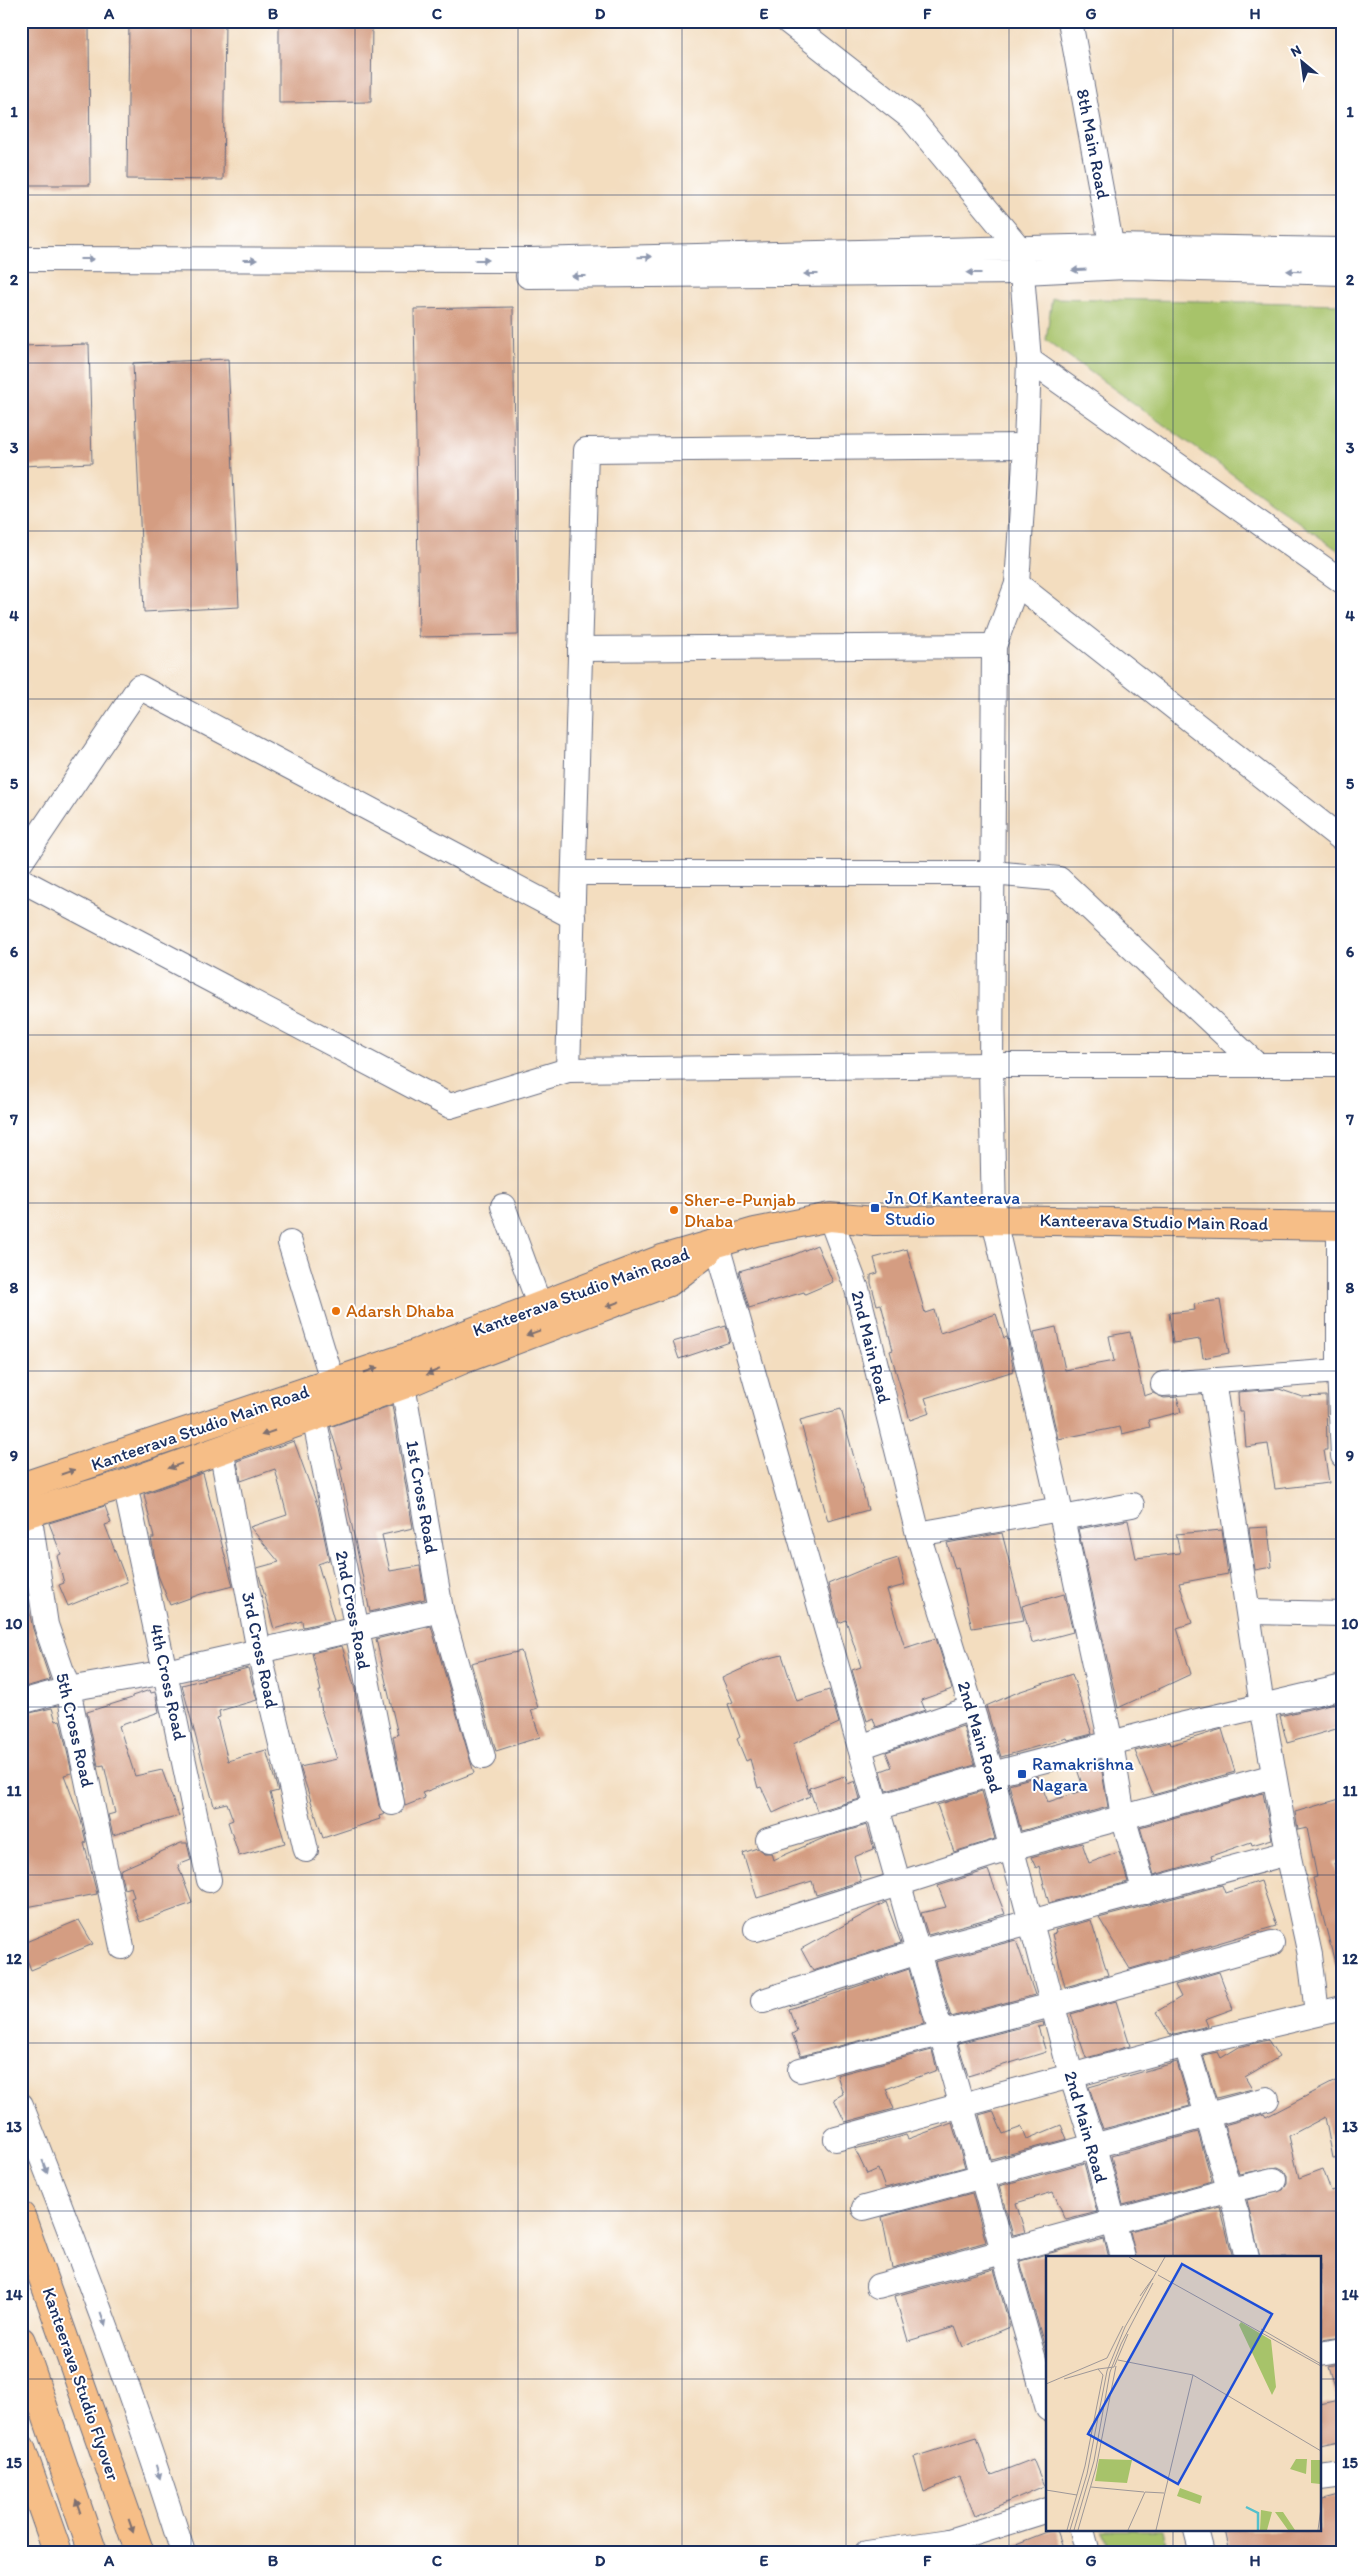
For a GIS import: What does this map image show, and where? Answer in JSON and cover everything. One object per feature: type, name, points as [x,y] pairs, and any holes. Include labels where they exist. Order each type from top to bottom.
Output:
[{"type":"main road","name":"Kanteerava Studio Main Road","points":[[24,1505],[333,1382],[455,1339],[540,1304],[662,1259],[717,1245],[755,1232],[830,1218],[874,1221],[994,1220],[1341,1226]]},
{"type":"main road","points":[[24,1505],[125,1484],[403,1385],[462,1360],[669,1282],[717,1245]]},
{"type":"main road","name":"Kanteerava Studio Flyover","points":[[21,2216],[140,2553]]},
{"type":"main road","points":[[21,2341],[94,2553]]},
{"type":"main road","points":[[21,2448],[58,2553]]},
{"type":"street","points":[[787,21],[911,118],[1020,248],[1028,360],[1026,446],[1017,584],[994,646],[991,1065],[994,1220],[1111,1743],[1124,1817],[1145,1892]]},
{"type":"street","name":"8th Main Road","points":[[1070,21],[1113,257]]},
{"type":"street","points":[[21,276],[60,268],[530,260],[1020,248],[1113,257],[1332,261]]},
{"type":"street","points":[[21,259],[60,268],[537,276],[1022,272],[1113,257]]},
{"type":"street","points":[[1028,360],[1343,582]]},
{"type":"street","points":[[568,1070],[586,450],[1026,446]]},
{"type":"street","points":[[1017,584],[1343,840]]},
{"type":"street","points":[[580,649],[994,646]]},
{"type":"street","points":[[21,862],[139,687],[573,916]]},
{"type":"street","points":[[574,873],[992,873],[1059,879],[1257,1065]]},
{"type":"street","points":[[21,880],[450,1106],[568,1070],[991,1065],[1343,1065]]},
{"type":"street","points":[[503,1206],[540,1304]]},
{"type":"street","name":"2nd Main Road","points":[[830,1218],[857,1289],[918,1534],[992,1774],[1052,2005],[1071,2075],[1094,2146],[1112,2222],[1122,2256]]},
{"type":"street","points":[[1341,1226],[1338,1371],[1343,1456]]},
{"type":"street","points":[[290,1243],[333,1382]]},
{"type":"street","points":[[717,1245],[1046,2402]]},
{"type":"street","points":[[1163,1384],[1338,1371]]},
{"type":"street","points":[[1214,1380],[1250,1612],[1262,1706],[1288,1853],[1310,1955],[1317,2013]]},
{"type":"street","name":"1st Cross Road","points":[[403,1385],[441,1610],[483,1757]]},
{"type":"street","name":"2nd Cross Road","points":[[314,1417],[392,1802]]},
{"type":"street","name":"3rd Cross Road","points":[[220,1449],[259,1651],[306,1850]]},
{"type":"street","name":"4th Cross Road","points":[[125,1484],[209,1880]]},
{"type":"street","points":[[918,1534],[1132,1504]]},
{"type":"street","name":"5th Cross Road","points":[[24,1505],[46,1624],[68,1689],[122,1947]]},
{"type":"street","points":[[21,1702],[68,1689],[166,1672],[441,1610]]},
{"type":"street","points":[[1250,1612],[1343,1614]]},
{"type":"street","points":[[768,1840],[877,1810],[992,1774],[1343,1687]]},
{"type":"street","points":[[860,1747],[972,1708]]},
{"type":"street","points":[[756,1929],[1011,1848],[1274,1776]]},
{"type":"street","points":[[764,2001],[918,1952],[1288,1853]]},
{"type":"street","points":[[800,2070],[1052,2005],[1272,1943]]},
{"type":"street","points":[[836,2139],[1186,2045],[1343,2008]]},
{"type":"street","points":[[1186,2045],[1230,2190],[1246,2256]]},
{"type":"street","points":[[864,2208],[1267,2099]]},
{"type":"street","points":[[21,2105],[81,2258],[153,2456],[183,2553]]},
{"type":"street","points":[[878,2286],[1230,2190],[1274,2180]]},
{"type":"street","points":[[1322,2354],[1343,2350]]},
{"type":"street","points":[[1322,2478],[1343,2476]]},
{"type":"street","points":[[867,2553],[952,2547],[1046,2511]]},
{"type":"street","points":[[1083,2532],[1088,2553]]},
{"type":"street","points":[[1197,2532],[1202,2553]]},
{"type":"green space","points":[[1052,298],[1343,304],[1343,554],[1046,340]]},
{"type":"green space","points":[[1104,2532],[1163,2532],[1168,2553],[1110,2553]]},
{"type":"building","points":[[21,21],[89,21],[90,185],[21,185]]},
{"type":"building","points":[[129,21],[225,21],[223,180],[127,179]]},
{"type":"building","points":[[279,21],[372,21],[371,102],[279,103]]},
{"type":"building","points":[[513,307],[518,635],[419,637],[414,309]]},
{"type":"building","points":[[89,344],[92,463],[21,466],[21,346]]},
{"type":"building","points":[[228,359],[239,607],[144,612],[133,363]]},
{"type":"building","points":[[817,1245],[833,1282],[805,1294],[804,1292],[749,1308],[739,1271],[791,1256]]},
{"type":"building","points":[[907,1249],[925,1313],[934,1310],[940,1333],[996,1314],[1004,1338],[1007,1337],[1014,1371],[925,1398],[930,1413],[910,1420],[890,1351],[893,1350],[881,1304],[877,1305],[871,1283],[871,1275],[878,1273],[874,1258]]},
{"type":"building","points":[[1220,1300],[1229,1353],[1203,1358],[1200,1339],[1173,1343],[1169,1313],[1195,1310],[1194,1304]]},
{"type":"building","points":[[726,1326],[730,1342],[679,1359],[673,1342]]},
{"type":"building","points":[[1056,1327],[1065,1370],[1114,1361],[1109,1336],[1130,1332],[1144,1396],[1153,1393],[1164,1398],[1177,1397],[1181,1412],[1148,1420],[1150,1427],[1122,1434],[1120,1427],[1058,1439],[1034,1332]]},
{"type":"building","points":[[1279,1389],[1302,1397],[1326,1396],[1327,1450],[1324,1450],[1329,1483],[1275,1489],[1268,1444],[1246,1447],[1243,1411],[1239,1411],[1238,1392]]},
{"type":"building","points":[[392,1405],[413,1528],[382,1535],[390,1571],[420,1566],[425,1599],[370,1612],[340,1469],[343,1469],[330,1427]]},
{"type":"building","points":[[841,1409],[868,1510],[828,1521],[800,1420]]},
{"type":"building","points":[[294,1441],[318,1507],[329,1560],[318,1564],[334,1620],[303,1627],[302,1621],[274,1629],[257,1568],[279,1562],[250,1527],[287,1515],[275,1469],[241,1481],[237,1461]]},
{"type":"building","points":[[203,1473],[233,1586],[201,1594],[170,1605],[158,1575],[151,1538],[154,1538],[144,1494]]},
{"type":"building","points":[[105,1506],[111,1523],[105,1525],[127,1582],[68,1606],[59,1585],[64,1583],[57,1556],[61,1554],[49,1523]]},
{"type":"building","points":[[1128,1520],[1136,1558],[1180,1553],[1176,1534],[1222,1530],[1228,1574],[1179,1583],[1192,1623],[1177,1628],[1191,1674],[1118,1708],[1078,1529]]},
{"type":"building","points":[[1268,1527],[1272,1567],[1255,1570],[1249,1528]]},
{"type":"building","points":[[1002,1533],[1024,1620],[972,1628],[958,1568],[955,1569],[947,1543]]},
{"type":"building","points":[[898,1558],[905,1585],[887,1590],[905,1648],[936,1638],[952,1689],[921,1700],[925,1710],[876,1727],[873,1718],[867,1721],[852,1670],[861,1667],[846,1620],[839,1623],[828,1584],[866,1568]]},
{"type":"building","points":[[1064,1594],[1073,1632],[1032,1643],[1022,1606]]},
{"type":"building","points":[[21,1597],[26,1597],[33,1629],[50,1680],[21,1688]]},
{"type":"building","points":[[431,1626],[474,1773],[422,1793],[425,1798],[405,1806],[393,1736],[398,1735],[376,1639]]},
{"type":"building","points":[[342,1646],[354,1686],[379,1806],[385,1814],[379,1816],[380,1819],[323,1838],[300,1767],[337,1759],[322,1713],[319,1691],[321,1691],[312,1653]]},
{"type":"building","points":[[521,1651],[538,1708],[531,1710],[540,1737],[496,1751],[471,1663]]},
{"type":"building","points":[[782,1655],[797,1701],[829,1690],[839,1723],[793,1744],[810,1796],[773,1813],[761,1787],[758,1788],[750,1759],[746,1761],[737,1739],[740,1737],[728,1704],[733,1702],[722,1678],[762,1660]]},
{"type":"building","points":[[248,1668],[257,1700],[219,1711],[220,1717],[217,1718],[228,1761],[266,1750],[278,1791],[270,1793],[285,1843],[239,1856],[228,1822],[233,1820],[227,1803],[214,1806],[182,1685]]},
{"type":"building","points":[[1072,1674],[1092,1734],[1068,1740],[1067,1738],[1001,1757],[986,1706],[1018,1692]]},
{"type":"building","points":[[150,1690],[151,1693],[155,1692],[159,1712],[119,1726],[135,1776],[162,1770],[179,1816],[113,1835],[108,1815],[115,1813],[104,1765],[98,1766],[87,1712],[132,1698],[132,1696]]},
{"type":"building","points":[[1343,1701],[1343,1727],[1287,1743],[1280,1716]]},
{"type":"building","points":[[52,1708],[56,1721],[60,1720],[72,1773],[64,1775],[81,1820],[86,1842],[84,1843],[97,1894],[21,1908],[21,1715]]},
{"type":"building","points":[[963,1726],[975,1765],[886,1791],[881,1771],[892,1767],[886,1752]]},
{"type":"building","points":[[1222,1729],[1235,1772],[1153,1795],[1135,1751],[1170,1742],[1171,1745]]},
{"type":"building","points":[[1100,1760],[1108,1807],[1021,1831],[1009,1784],[1038,1776],[1048,1802],[1084,1790],[1076,1766]]},
{"type":"building","points":[[845,1776],[848,1784],[855,1781],[860,1799],[817,1811],[809,1788]]},
{"type":"building","points":[[982,1791],[995,1839],[954,1852],[937,1805]]},
{"type":"building","points":[[1263,1793],[1272,1839],[1252,1845],[1251,1842],[1211,1856],[1212,1859],[1154,1875],[1140,1827]]},
{"type":"building","points":[[1343,1798],[1343,1861],[1334,1863],[1343,1896],[1343,1966],[1336,1967],[1313,1878],[1317,1877],[1307,1828],[1298,1830],[1295,1812]]},
{"type":"building","points":[[867,1825],[874,1849],[854,1857],[861,1881],[816,1895],[812,1881],[757,1898],[743,1853],[757,1848],[764,1853],[771,1853],[773,1860],[826,1837]]},
{"type":"building","points":[[181,1843],[187,1843],[191,1860],[178,1865],[192,1903],[140,1922],[131,1898],[134,1897],[131,1887],[124,1889],[120,1870]]},
{"type":"building","points":[[1082,1843],[1089,1863],[1119,1852],[1128,1882],[1049,1903],[1039,1866],[1036,1868],[1031,1857]]},
{"type":"building","points":[[988,1870],[1005,1914],[928,1935],[921,1913],[946,1907],[938,1886]]},
{"type":"building","points":[[1261,1881],[1276,1926],[1130,1969],[1099,1918],[1222,1885],[1225,1893]]},
{"type":"building","points":[[886,1902],[901,1943],[813,1971],[801,1949]]},
{"type":"building","points":[[79,1920],[93,1944],[31,1970],[21,1944]]},
{"type":"building","points":[[1091,1920],[1108,1975],[1065,1987],[1052,1934],[1056,1933],[1055,1930]]},
{"type":"building","points":[[1016,1940],[1035,1995],[951,2017],[935,1962]]},
{"type":"building","points":[[909,1969],[924,2024],[801,2056],[792,2034],[797,2031],[789,2009]]},
{"type":"building","points":[[1219,1972],[1233,2009],[1205,2019],[1208,2026],[1170,2035],[1156,2012],[1181,1997],[1175,1985]]},
{"type":"building","points":[[1116,2001],[1130,2046],[1086,2058],[1071,2014]]},
{"type":"building","points":[[1043,2022],[1044,2026],[1038,2027],[1046,2052],[968,2076],[958,2043]]},
{"type":"building","points":[[1268,2040],[1279,2057],[1245,2077],[1252,2089],[1216,2098],[1203,2055],[1218,2052],[1221,2058],[1239,2047]]},
{"type":"building","points":[[932,2050],[937,2070],[886,2089],[894,2109],[845,2122],[834,2099],[843,2094],[837,2075]]},
{"type":"building","points":[[1177,2062],[1190,2106],[1103,2129],[1089,2087]]},
{"type":"building","points":[[1343,2077],[1343,2157],[1333,2158],[1325,2117],[1289,2136],[1299,2178],[1323,2169],[1331,2191],[1343,2188],[1343,2337],[1322,2340],[1322,2256],[1260,2256],[1247,2200],[1283,2190],[1287,2184],[1287,2176],[1284,2170],[1278,2167],[1239,2174],[1224,2125],[1264,2114],[1266,2117]]},
{"type":"building","points":[[993,2111],[1003,2134],[1022,2127],[1027,2139],[1061,2125],[1067,2139],[991,2159],[979,2115]]},
{"type":"building","points":[[952,2123],[965,2167],[885,2188],[878,2169],[867,2174],[855,2149],[906,2135],[908,2139]]},
{"type":"building","points":[[1198,2132],[1212,2181],[1123,2205],[1111,2156]]},
{"type":"building","points":[[1084,2163],[1097,2212],[1066,2220],[1053,2192],[1016,2203],[1025,2232],[1013,2235],[999,2186]]},
{"type":"building","points":[[972,2193],[986,2242],[892,2268],[882,2217]]},
{"type":"building","points":[[1220,2207],[1232,2256],[1136,2256],[1130,2231]]},
{"type":"building","points":[[1104,2239],[1108,2256],[1046,2256],[1046,2351],[1020,2261]]},
{"type":"building","points":[[994,2269],[1010,2327],[963,2347],[955,2327],[908,2341],[895,2296]]},
{"type":"building","points":[[1343,2364],[1343,2398],[1337,2398],[1328,2367]]},
{"type":"building","points":[[1343,2400],[1343,2441],[1322,2446],[1322,2405]]},
{"type":"building","points":[[977,2437],[988,2471],[992,2475],[1033,2459],[1044,2486],[975,2516],[959,2477],[924,2492],[914,2457]]},
{"type":"building","points":[[1343,2494],[1343,2553],[1230,2553],[1225,2532],[1322,2532],[1322,2499]]},
{"type":"building","points":[[1047,2532],[1058,2532],[1065,2553],[998,2553],[998,2551]]},
{"type":"place","name":"Jn Of Kanteerava Studio","points":[[875,1208]]},
{"type":"place","name":"Sher-e-Punjab Dhaba","points":[[674,1210]]},
{"type":"place","name":"Adarsh Dhaba","points":[[336,1311]]},
{"type":"place","name":"Ramakrishna Nagara","points":[[1022,1774]]}]
